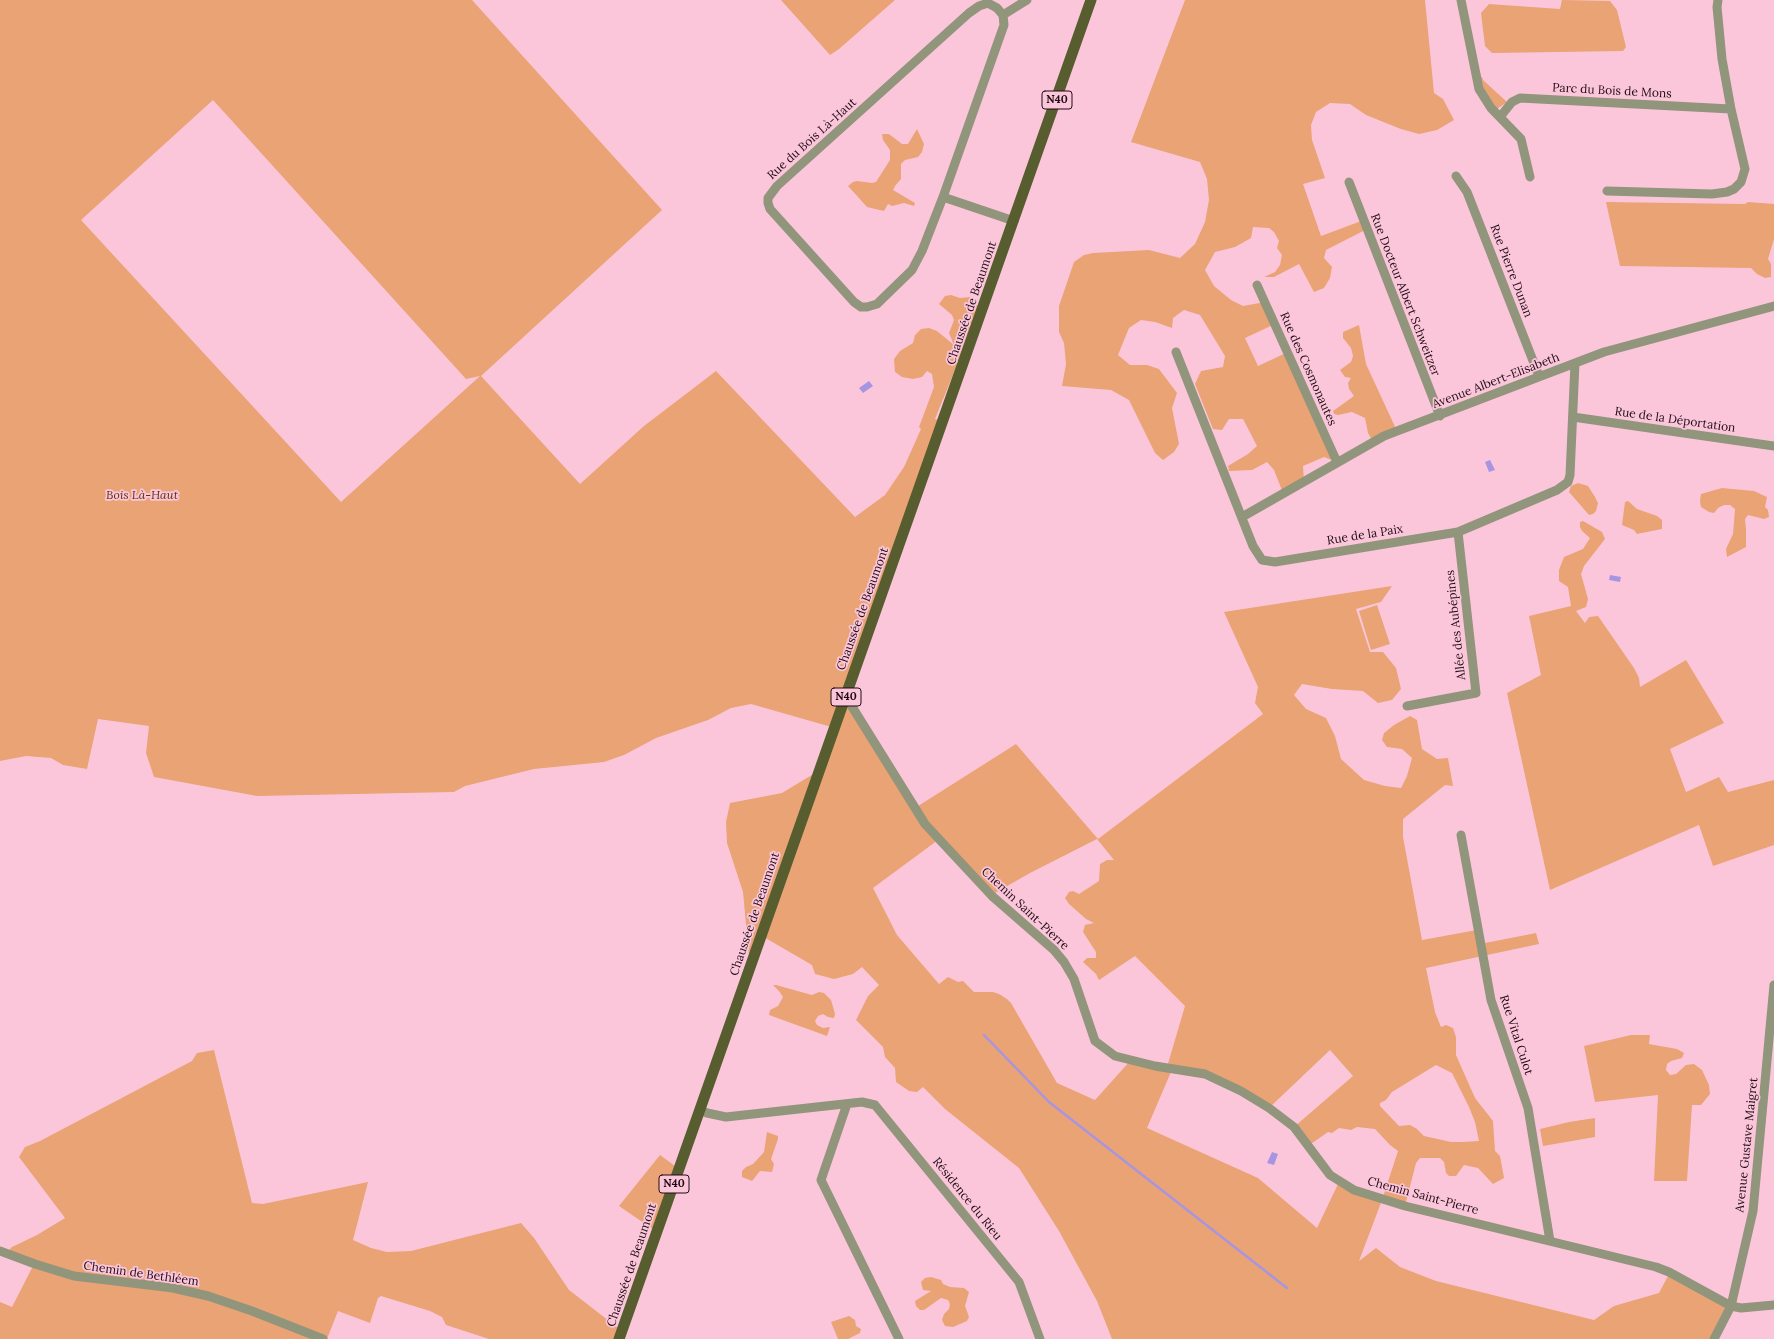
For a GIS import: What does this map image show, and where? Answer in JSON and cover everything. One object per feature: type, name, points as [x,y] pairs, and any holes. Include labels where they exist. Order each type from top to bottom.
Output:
[{"type":"main road","name":"Chaussée de Beaumont","points":[[619,1339],[1092,0]]},
{"type":"street","points":[[1004,15],[1027,0]]},
{"type":"street","points":[[1461,0],[1479,89],[1486,101],[1521,139],[1530,177]]},
{"type":"street","points":[[1607,190],[1712,194],[1727,192],[1734,189],[1743,178],[1745,169],[1731,109],[1722,59],[1716,7],[1718,0]]},
{"type":"street","name":"Rue du Bois Là-Haut","points":[[988,3],[997,8],[1004,15],[1004,25],[943,197],[922,251],[912,270],[877,304],[869,307],[861,307],[854,302],[770,209],[768,203],[771,194],[777,186],[969,13],[979,6],[988,3]]},
{"type":"street","name":"Parc du Bois de Mons","points":[[1500,117],[1512,102],[1520,98],[1731,109]]},
{"type":"street","name":"Rue Pierre Dunan","points":[[1456,176],[1467,192],[1539,376]]},
{"type":"street","name":"Rue Docteur Albert Schweitzer","points":[[1349,182],[1440,416]]},
{"type":"street","points":[[943,197],[1014,221]]},
{"type":"street","name":"Rue des Cosmonautes","points":[[1257,285],[1337,462]]},
{"type":"street","name":"Avenue Albert-Elisabeth","points":[[1242,517],[1384,436],[1440,416],[1539,376],[1604,352],[1774,306]]},
{"type":"street","name":"Rue de la Paix","points":[[1176,352],[1253,546],[1262,560],[1275,562],[1458,532],[1557,490],[1568,482],[1570,475],[1575,363]]},
{"type":"street","name":"Rue de la Déportation","points":[[1573,417],[1774,446]]},
{"type":"street","name":"Allée des Aubépines","points":[[1407,706],[1476,693],[1458,532]]},
{"type":"street","name":"Chemin Saint-Pierre","points":[[845,699],[851,705],[930,829],[992,896],[1054,950],[1064,962],[1074,979],[1092,1035],[1095,1041],[1104,1049],[1122,1059],[1205,1074],[1241,1091],[1269,1108],[1294,1127],[1330,1175],[1354,1190],[1405,1206],[1550,1241],[1669,1272],[1731,1306]]},
{"type":"street","name":"Rue Vital Culot","points":[[1461,836],[1491,1000],[1528,1108],[1550,1241]]},
{"type":"street","name":"Avenue Gustave Maigret","points":[[1714,1339],[1731,1306],[1753,1211],[1774,985]]},
{"type":"street","name":"Résidence du Rieu","points":[[700,1110],[726,1117],[847,1104],[869,1103],[875,1105],[1019,1282],[1040,1339]]},
{"type":"street","points":[[847,1104],[821,1180],[899,1339]]},
{"type":"street","name":"Chemin de Bethléem","points":[[0,1251],[74,1276],[173,1288],[208,1296],[252,1311],[323,1339]]},
{"type":"street","points":[[1731,1306],[1741,1308],[1774,1305]]},
{"type":"green space","name":"Bois Là-Haut","points":[[0,0],[472,0],[662,210],[481,376],[580,484],[644,426],[716,371],[855,517],[885,495],[904,467],[921,429],[919,427],[934,387],[932,374],[927,371],[922,377],[913,379],[902,377],[895,372],[894,359],[900,351],[913,343],[915,335],[921,329],[929,328],[937,331],[954,345],[949,333],[954,320],[952,315],[939,304],[945,296],[951,295],[960,298],[970,297],[980,308],[935,419],[944,421],[845,699],[915,808],[1016,744],[1098,839],[1263,714],[1255,703],[1258,687],[1224,612],[1392,586],[1381,602],[1356,609],[1370,652],[1383,652],[1396,668],[1401,689],[1392,700],[1378,703],[1363,691],[1332,689],[1302,684],[1294,695],[1306,709],[1326,718],[1335,736],[1341,759],[1364,780],[1385,786],[1401,788],[1407,776],[1412,758],[1402,749],[1387,747],[1382,740],[1384,733],[1394,725],[1410,716],[1417,720],[1422,749],[1437,759],[1448,758],[1453,786],[1445,785],[1403,819],[1403,837],[1422,940],[1477,930],[1480,944],[1536,933],[1539,944],[1426,968],[1435,1012],[1441,1027],[1446,1025],[1453,1028],[1456,1037],[1456,1055],[1475,1098],[1493,1121],[1495,1151],[1500,1156],[1504,1178],[1493,1184],[1478,1168],[1464,1165],[1456,1176],[1449,1176],[1446,1173],[1444,1162],[1440,1158],[1420,1158],[1416,1163],[1405,1206],[1382,1200],[1359,1261],[1376,1248],[1400,1267],[1436,1281],[1594,1320],[1614,1306],[1659,1293],[1668,1276],[1731,1306],[1714,1339],[1112,1339],[1097,1301],[1059,1231],[1019,1168],[945,1109],[923,1087],[917,1092],[909,1091],[896,1082],[895,1068],[885,1057],[883,1047],[856,1020],[868,996],[879,985],[862,967],[853,974],[834,979],[815,974],[812,965],[762,936],[750,967],[743,892],[727,843],[726,822],[730,803],[782,793],[820,770],[835,728],[751,704],[731,708],[708,720],[656,738],[624,755],[604,762],[534,769],[465,786],[454,792],[257,796],[154,777],[146,753],[149,726],[98,719],[87,769],[63,765],[51,758],[26,756],[0,761]],"holes":[[[213,100],[466,379],[480,376],[341,502],[81,220]],[[1097,839],[1114,860],[1107,860],[1100,864],[1099,881],[1079,894],[1073,891],[1069,892],[1065,898],[1069,904],[1086,919],[1094,923],[1085,925],[1083,932],[1096,952],[1096,958],[1087,958],[1083,962],[1096,974],[1099,980],[1135,956],[1185,1006],[1167,1067],[1130,1061],[1095,1100],[1057,1083],[1011,1003],[999,994],[993,992],[974,992],[963,981],[958,982],[948,977],[939,984],[897,935],[873,888],[938,840],[995,893],[1030,873]],[[1330,1050],[1353,1076],[1294,1127],[1308,1146],[1328,1132],[1332,1133],[1339,1128],[1351,1130],[1357,1127],[1375,1129],[1398,1151],[1382,1200],[1339,1182],[1317,1228],[1258,1178],[1147,1128],[1171,1072],[1215,1078],[1269,1108]],[[1436,1065],[1452,1073],[1475,1122],[1479,1141],[1451,1142],[1424,1136],[1410,1125],[1399,1126],[1380,1106],[1380,1103],[1386,1100],[1392,1092]]]},
{"type":"green space","points":[[781,0],[895,0],[839,49],[830,55]]},
{"type":"green space","points":[[1185,0],[1425,0],[1434,93],[1443,99],[1454,120],[1437,130],[1419,134],[1401,129],[1366,115],[1350,104],[1330,103],[1316,112],[1311,125],[1312,140],[1325,178],[1303,184],[1321,236],[1364,220],[1367,229],[1326,250],[1324,258],[1332,267],[1330,278],[1324,288],[1314,292],[1299,264],[1274,277],[1264,277],[1275,272],[1280,265],[1282,255],[1277,248],[1279,241],[1274,232],[1269,228],[1253,227],[1251,238],[1235,247],[1215,252],[1205,270],[1214,286],[1231,300],[1243,306],[1265,302],[1275,324],[1245,338],[1258,366],[1288,352],[1337,462],[1324,457],[1303,466],[1304,481],[1283,493],[1274,470],[1267,462],[1252,470],[1229,471],[1228,466],[1248,454],[1257,446],[1243,419],[1229,419],[1222,430],[1213,429],[1195,384],[1201,371],[1223,367],[1225,356],[1200,315],[1184,310],[1173,318],[1172,328],[1155,322],[1141,320],[1129,328],[1118,355],[1130,365],[1147,365],[1159,369],[1177,393],[1172,408],[1179,444],[1174,452],[1163,460],[1155,453],[1129,400],[1111,390],[1062,386],[1066,364],[1064,343],[1059,332],[1059,306],[1074,262],[1084,255],[1093,253],[1149,250],[1180,258],[1195,244],[1205,222],[1209,200],[1207,179],[1200,162],[1131,142]]},
{"type":"green space","points":[[1562,0],[1610,1],[1617,10],[1626,47],[1623,51],[1492,53],[1485,46],[1481,13],[1489,4],[1560,9]]},
{"type":"green space","points":[[1482,77],[1483,80],[1507,102],[1494,111],[1491,108],[1479,78]]},
{"type":"green space","points":[[917,129],[924,144],[922,152],[918,157],[905,160],[901,164],[901,179],[893,190],[915,203],[914,206],[904,203],[892,206],[888,204],[884,211],[867,207],[848,186],[857,181],[872,183],[876,182],[890,160],[890,150],[883,140],[882,134],[889,134],[902,144],[908,144]]},
{"type":"green space","points":[[1606,202],[1745,204],[1748,202],[1774,204],[1774,239],[1768,259],[1771,264],[1771,277],[1765,278],[1757,274],[1751,268],[1620,266]]},
{"type":"green space","points":[[1359,325],[1366,364],[1397,431],[1373,442],[1368,433],[1365,418],[1352,412],[1338,415],[1334,414],[1333,411],[1354,396],[1349,389],[1348,383],[1351,378],[1345,377],[1340,370],[1351,362],[1353,356],[1351,348],[1343,338],[1343,332]]},
{"type":"green space","points":[[1578,483],[1588,486],[1598,503],[1596,511],[1593,514],[1589,515],[1569,492],[1571,486]]},
{"type":"green space","points":[[1722,488],[1754,491],[1767,497],[1765,507],[1768,510],[1769,517],[1764,519],[1748,515],[1745,519],[1746,547],[1727,557],[1726,549],[1733,534],[1735,509],[1730,505],[1724,505],[1718,508],[1714,513],[1709,512],[1701,507],[1700,501],[1701,494]]},
{"type":"green space","points":[[1628,501],[1637,509],[1657,516],[1662,520],[1662,529],[1637,534],[1634,530],[1622,525],[1625,502]]},
{"type":"green space","points":[[1583,521],[1602,532],[1605,539],[1584,566],[1581,574],[1588,599],[1586,607],[1576,611],[1585,623],[1589,617],[1598,616],[1634,668],[1639,678],[1640,687],[1686,660],[1724,723],[1670,749],[1686,792],[1719,777],[1728,792],[1774,780],[1774,845],[1713,866],[1699,825],[1550,890],[1507,693],[1541,675],[1529,616],[1571,606],[1568,587],[1559,581],[1559,570],[1564,557],[1583,549],[1590,538],[1582,531],[1580,527],[1580,522]]},
{"type":"green space","points":[[1377,605],[1390,644],[1371,650],[1359,611]]},
{"type":"green space","points":[[773,985],[812,995],[819,992],[824,993],[831,1000],[835,1014],[834,1018],[823,1014],[818,1016],[815,1021],[817,1025],[823,1028],[830,1027],[827,1036],[769,1015],[770,1010],[778,1006],[783,997]]},
{"type":"green space","points":[[1631,1035],[1650,1035],[1649,1044],[1677,1049],[1684,1053],[1682,1058],[1671,1061],[1667,1064],[1666,1070],[1670,1075],[1676,1074],[1686,1065],[1694,1064],[1702,1070],[1709,1085],[1710,1094],[1701,1105],[1692,1105],[1687,1181],[1654,1181],[1658,1095],[1595,1102],[1584,1046]]},
{"type":"green space","points":[[214,1050],[252,1203],[263,1204],[368,1182],[353,1240],[371,1248],[387,1252],[411,1251],[521,1223],[534,1238],[569,1290],[622,1331],[619,1339],[489,1339],[446,1325],[442,1317],[430,1311],[381,1296],[378,1298],[370,1323],[338,1311],[327,1339],[0,1339],[0,1302],[12,1307],[34,1264],[5,1254],[12,1247],[37,1235],[65,1218],[19,1157],[25,1147],[40,1141],[192,1061],[197,1053]]},
{"type":"green space","points":[[1595,1118],[1595,1137],[1543,1146],[1540,1129]]},
{"type":"green space","points":[[767,1132],[778,1136],[771,1159],[774,1164],[772,1172],[760,1171],[752,1181],[742,1177],[742,1171],[746,1167],[753,1164],[764,1152]]},
{"type":"green space","points":[[660,1155],[679,1169],[657,1232],[619,1206]]},
{"type":"green space","points":[[931,1277],[941,1280],[943,1284],[950,1287],[964,1288],[969,1292],[965,1306],[969,1317],[967,1321],[953,1327],[945,1326],[942,1320],[944,1314],[949,1309],[950,1304],[948,1300],[941,1298],[924,1310],[920,1310],[916,1306],[915,1301],[931,1291],[923,1290],[921,1282],[925,1278]]},
{"type":"green space","points":[[849,1316],[855,1320],[856,1326],[861,1329],[860,1333],[848,1339],[838,1339],[831,1322]]},
{"type":"shaded area","points":[[869,381],[873,386],[863,393],[859,388]]},
{"type":"shaded area","points":[[1490,460],[1495,470],[1489,472],[1485,462]]},
{"type":"shaded area","points":[[1610,575],[1621,577],[1620,582],[1609,580]]},
{"type":"shaded area","points":[[1272,1152],[1278,1154],[1274,1165],[1267,1163]]},
{"type":"waterway","points":[[984,1035],[1049,1102],[1287,1288]]}]
